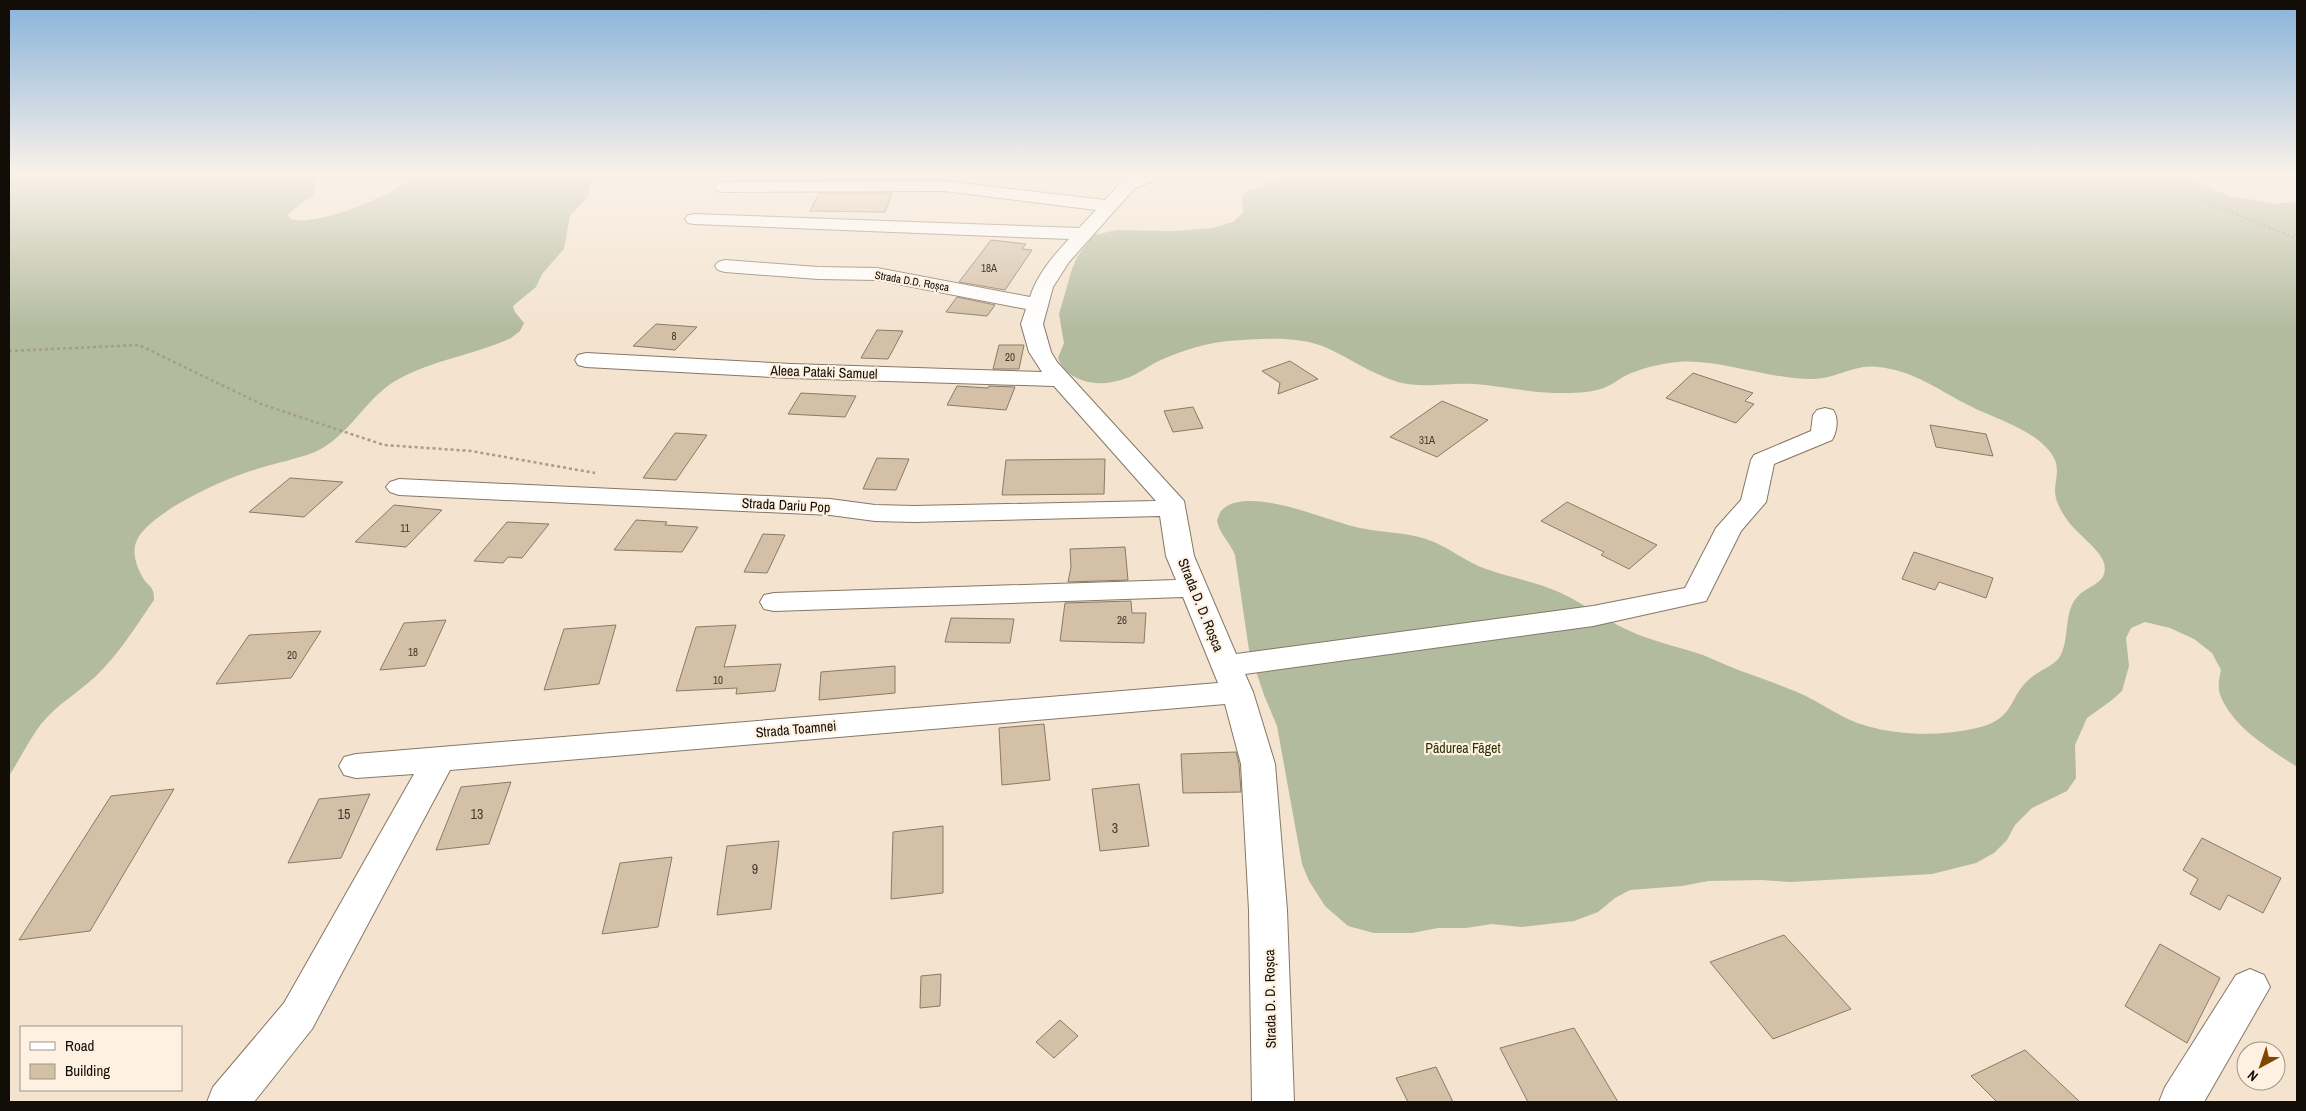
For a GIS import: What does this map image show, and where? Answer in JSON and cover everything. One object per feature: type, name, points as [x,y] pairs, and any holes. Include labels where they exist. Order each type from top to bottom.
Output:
[{"type":"street","points":[[846,225],[1084,234]]},
{"type":"street","name":"Strada D. D. Roșca","points":[[1092,225],[1061,259],[1043,287],[1032,324],[1040,352],[1061,379],[1171,500],[1180,556],[1232,679],[1258,764],[1268,910],[1273,1102]]},
{"type":"street","name":"Strada D.D. Roșca","points":[[725,266],[818,273],[877,274],[1038,305]]},
{"type":"street","name":"Aleea Pataki Samuel","points":[[586,360],[791,372],[1061,379]]},
{"type":"street","name":"Strada Toamnei","points":[[356,766],[1232,679],[1593,616],[1696,595],[1730,528],[1752,502],[1764,460],[1822,435],[1825,415]]},
{"type":"street","name":"Strada Dariu Pop","points":[[399,487],[830,507],[875,513],[914,514],[1172,508]]},
{"type":"street","points":[[774,602],[1193,588]]},
{"type":"street","points":[[228,1102],[298,1016],[440,759]]},
{"type":"street","points":[[2180,1102],[2250,987]]},
{"type":"path","points":[[2267,225],[2297,239]]},
{"type":"path","points":[[9,351],[139,345],[261,404],[384,445],[471,451],[596,473]]},
{"type":"green space","points":[[9,225],[568,225],[564,249],[542,274],[536,287],[513,306],[515,312],[524,323],[520,331],[511,338],[410,373],[386,388],[338,437],[315,452],[244,473],[210,487],[175,506],[146,527],[138,538],[135,554],[139,571],[153,590],[154,600],[127,640],[104,667],[89,682],[54,710],[41,724],[9,776]]},
{"type":"green space","name":"Pădurea Făget","points":[[1223,225],[2297,225],[2297,767],[2254,737],[2227,708],[2219,690],[2221,670],[2212,653],[2194,639],[2170,628],[2145,622],[2131,628],[2126,638],[2129,666],[2122,691],[2087,718],[2075,745],[2076,778],[2067,791],[2032,808],[2015,825],[2007,840],[1994,853],[1976,863],[1932,874],[1791,882],[1761,880],[1708,881],[1682,886],[1630,890],[1615,898],[1598,912],[1574,921],[1521,927],[1492,924],[1466,928],[1438,928],[1412,933],[1374,933],[1348,926],[1325,906],[1309,881],[1302,864],[1277,726],[1249,650],[1235,555],[1220,530],[1217,521],[1221,511],[1233,503],[1249,501],[1268,502],[1360,528],[1426,539],[1478,566],[1561,593],[1619,626],[1639,635],[1703,655],[1806,696],[1858,723],[1894,732],[1922,734],[1964,731],[1977,728],[1990,724],[2006,712],[2024,684],[2059,658],[2065,643],[2070,609],[2079,595],[2097,583],[2104,575],[2104,563],[2098,552],[2072,526],[2059,507],[2055,491],[2056,462],[2038,440],[2028,433],[1970,406],[1926,382],[1891,369],[1869,367],[1853,369],[1830,377],[1813,379],[1778,376],[1703,362],[1686,361],[1642,369],[1624,376],[1602,389],[1553,393],[1475,384],[1407,384],[1379,375],[1336,352],[1316,344],[1304,341],[1252,339],[1203,345],[1163,359],[1129,377],[1114,382],[1095,383],[1085,381],[1069,373],[1058,358],[1064,343],[1059,314],[1077,257],[1094,235],[1117,230],[1173,231],[1212,228]]},
{"type":"building","points":[[991,240],[1026,244],[1022,249],[1032,250],[1005,290],[959,282]]},
{"type":"building","points":[[957,297],[995,305],[987,316],[946,312]]},
{"type":"building","points":[[656,324],[697,327],[675,350],[633,346]]},
{"type":"building","points":[[877,330],[903,331],[888,359],[861,358]]},
{"type":"building","points":[[999,345],[1024,345],[1019,369],[993,369]]},
{"type":"building","points":[[1290,361],[1318,379],[1278,394],[1280,383],[1262,371]]},
{"type":"building","points":[[1693,373],[1753,393],[1745,401],[1754,404],[1736,423],[1666,398]]},
{"type":"building","points":[[957,386],[1015,387],[1006,410],[947,405]]},
{"type":"building","points":[[801,393],[856,396],[845,417],[788,414]]},
{"type":"building","points":[[1442,401],[1488,420],[1437,457],[1390,437]]},
{"type":"building","points":[[1193,407],[1203,428],[1173,432],[1164,411]]},
{"type":"building","points":[[1930,425],[1986,434],[1993,456],[1936,447]]},
{"type":"building","points":[[675,433],[707,435],[676,480],[643,478]]},
{"type":"building","points":[[877,458],[909,459],[896,490],[863,489]]},
{"type":"building","points":[[1105,459],[1104,494],[1002,495],[1006,460]]},
{"type":"building","points":[[290,478],[343,482],[304,517],[249,512]]},
{"type":"building","points":[[1567,502],[1657,545],[1629,569],[1601,555],[1604,552],[1541,521]]},
{"type":"building","points":[[394,505],[442,510],[406,547],[355,542]]},
{"type":"building","points":[[636,520],[667,522],[665,525],[698,527],[682,552],[614,550]]},
{"type":"building","points":[[507,522],[549,524],[522,558],[508,557],[503,563],[474,561]]},
{"type":"building","points":[[763,534],[785,535],[767,573],[744,572]]},
{"type":"building","points":[[1125,547],[1128,580],[1068,582],[1071,567],[1070,549]]},
{"type":"building","points":[[1914,552],[1993,578],[1986,598],[1939,582],[1935,590],[1902,579]]},
{"type":"building","points":[[1131,601],[1132,613],[1146,613],[1144,643],[1060,641],[1065,603]]},
{"type":"building","points":[[951,618],[1014,619],[1010,643],[945,642]]},
{"type":"building","points":[[446,620],[425,666],[380,670],[404,623]]},
{"type":"building","points":[[616,625],[599,684],[544,690],[564,629]]},
{"type":"building","points":[[736,625],[724,667],[781,664],[775,691],[736,694],[737,688],[676,691],[696,627]]},
{"type":"building","points":[[321,631],[291,678],[216,684],[249,635]]},
{"type":"building","points":[[895,666],[895,693],[819,700],[821,672]]},
{"type":"building","points":[[1044,724],[1050,780],[1002,785],[999,728]]},
{"type":"building","points":[[1236,752],[1241,792],[1183,793],[1181,754]]},
{"type":"building","points":[[511,782],[489,844],[436,850],[461,787]]},
{"type":"building","points":[[1139,784],[1149,846],[1100,851],[1092,789]]},
{"type":"building","points":[[174,789],[90,931],[19,940],[111,796]]},
{"type":"building","points":[[370,794],[341,858],[288,863],[319,799]]},
{"type":"building","points":[[943,826],[943,893],[891,899],[893,832]]},
{"type":"building","points":[[2202,838],[2281,878],[2263,913],[2228,895],[2220,910],[2190,894],[2198,879],[2183,870]]},
{"type":"building","points":[[779,841],[771,909],[717,915],[727,846]]},
{"type":"building","points":[[672,857],[658,927],[602,934],[620,863]]},
{"type":"building","points":[[1784,935],[1851,1009],[1773,1039],[1710,962]]},
{"type":"building","points":[[2160,944],[2220,978],[2187,1043],[2125,1006]]},
{"type":"building","points":[[941,974],[940,1006],[920,1008],[921,976]]},
{"type":"building","points":[[1060,1020],[1078,1036],[1054,1058],[1036,1042]]},
{"type":"building","points":[[1574,1028],[1618,1102],[1528,1102],[1500,1048]]},
{"type":"building","points":[[2025,1050],[2080,1102],[1997,1102],[1971,1076]]},
{"type":"building","points":[[1436,1067],[1453,1102],[1408,1102],[1396,1078]]}]
